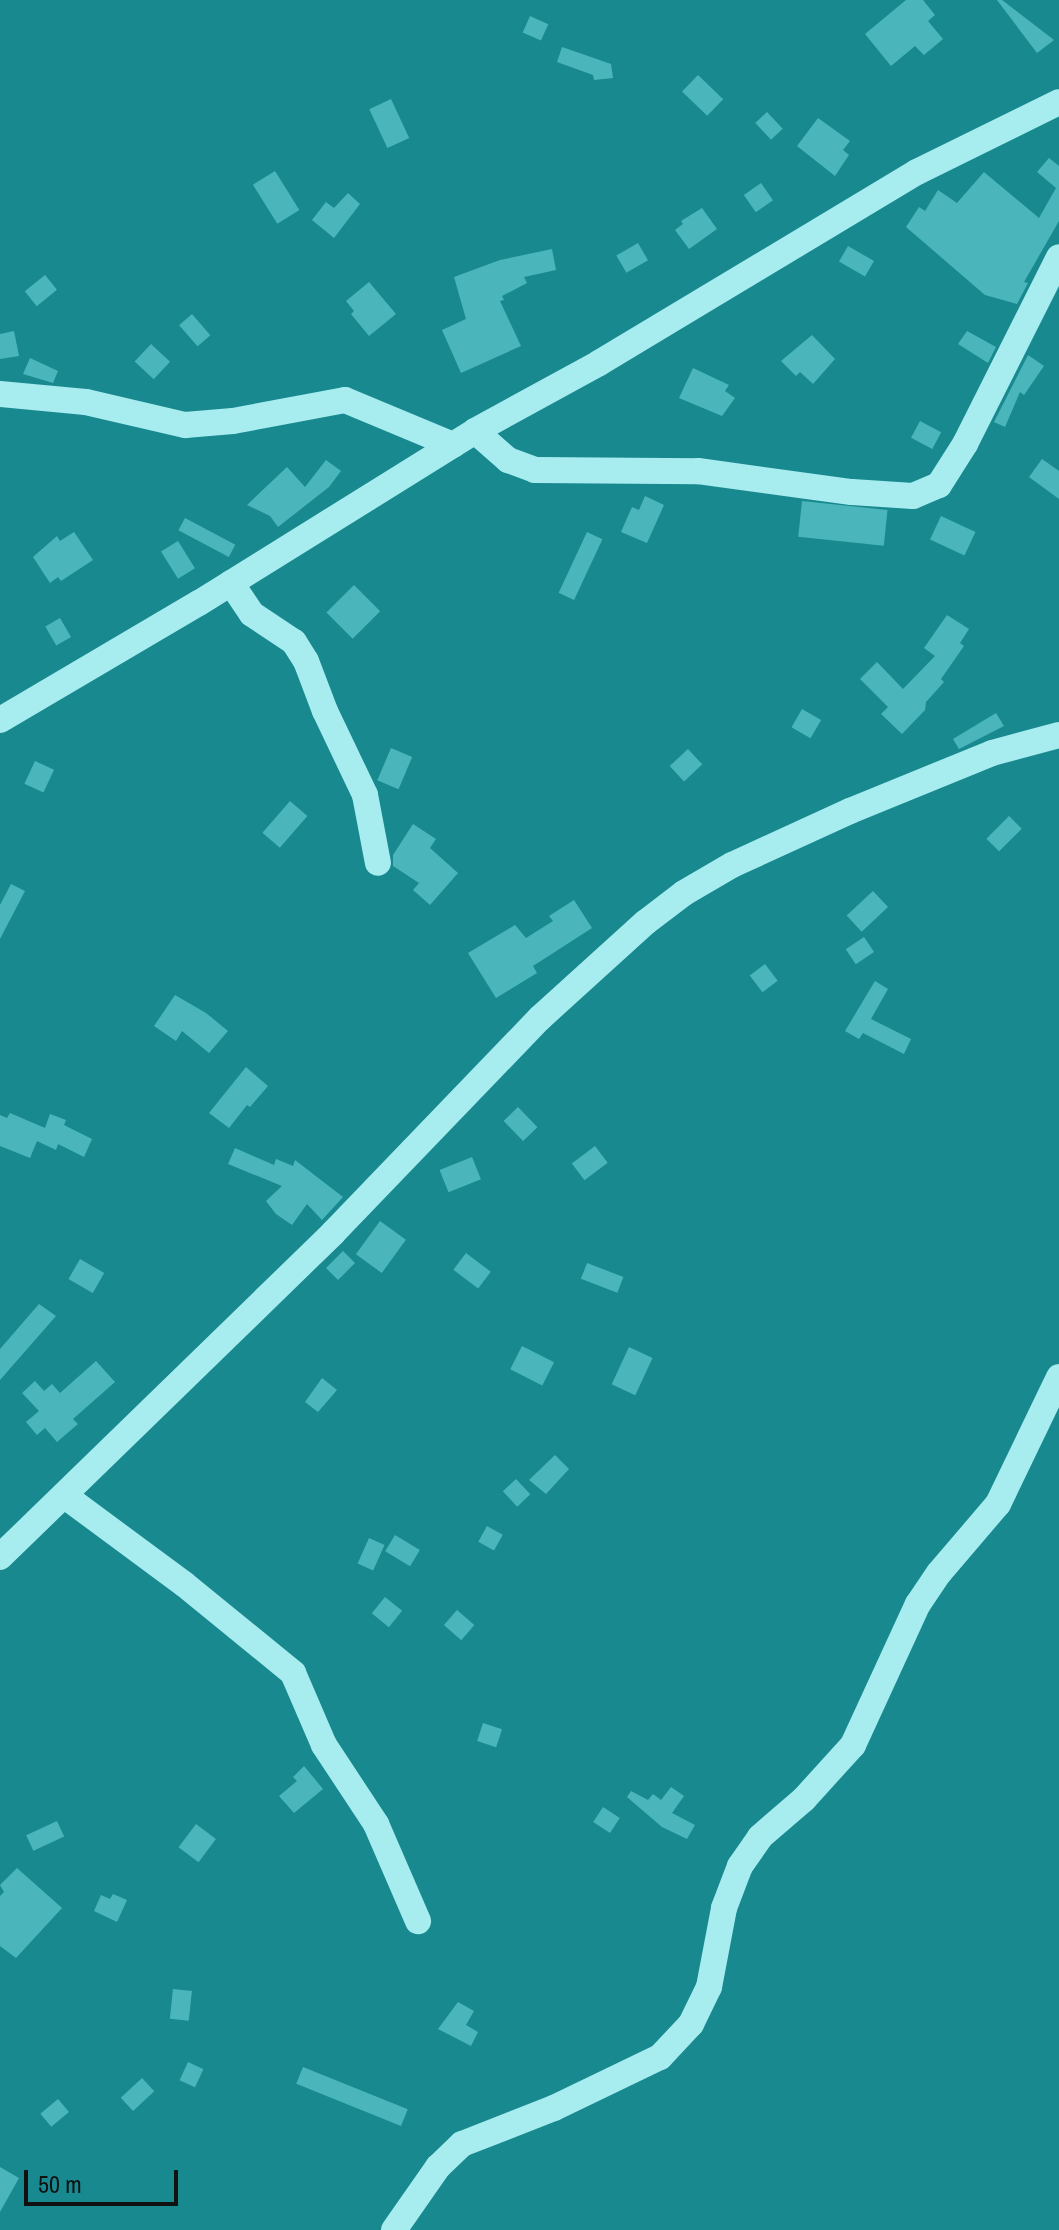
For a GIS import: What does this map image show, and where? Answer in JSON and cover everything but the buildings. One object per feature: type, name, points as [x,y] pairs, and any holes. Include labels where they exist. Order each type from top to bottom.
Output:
[{"type":"street","points":[[0,720],[231,583],[464,438],[599,363],[917,172],[1059,102]]},
{"type":"street","points":[[0,394],[86,402],[185,425],[233,421],[345,400],[464,438],[535,470],[698,471],[852,492],[913,496],[939,485],[965,444],[1059,257]]},
{"type":"street","points":[[231,583],[256,617],[299,647],[365,795],[378,863]]},
{"type":"street","points":[[0,1557],[333,1233],[540,1018],[646,922],[732,865],[850,811],[992,753],[1059,735]]},
{"type":"street","points":[[394,2230],[438,2167],[462,2144],[554,2108],[660,2057],[691,2024],[709,1987],[724,1908],[740,1866],[760,1837],[804,1799],[853,1745],[918,1604],[939,1573],[998,1504],[1059,1377]]},
{"type":"street","points":[[65,1496],[184,1584],[293,1673],[324,1745],[376,1824],[418,1921]]}]
